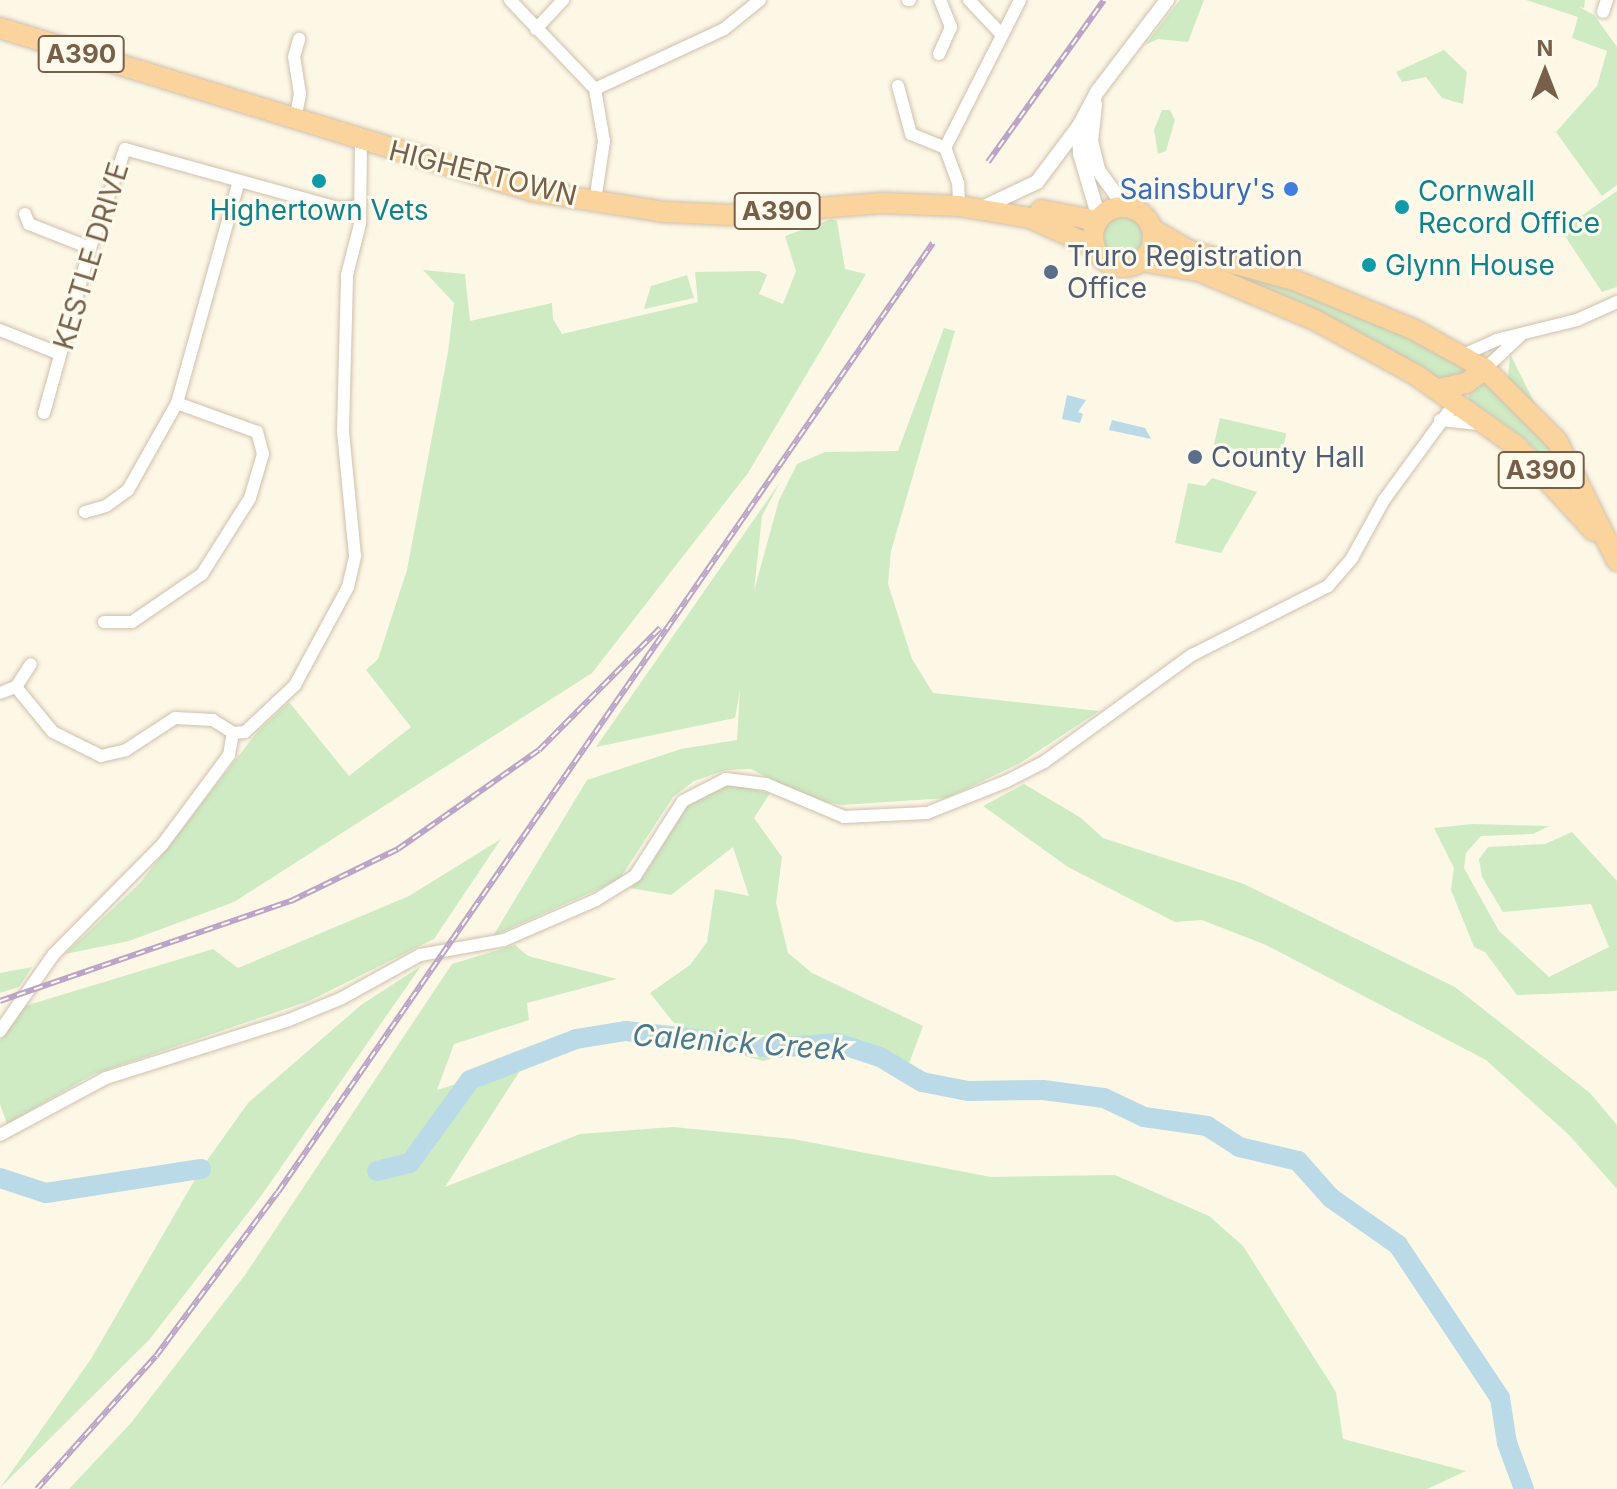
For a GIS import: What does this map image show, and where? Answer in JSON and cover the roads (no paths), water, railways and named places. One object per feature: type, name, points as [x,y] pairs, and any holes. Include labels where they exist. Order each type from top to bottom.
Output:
[{"type":"highway","name":"HIGHERTOWN","points":[[0,28],[491,182],[595,201],[730,215],[881,203],[1031,207],[1098,219]]},
{"type":"highway","points":[[1125,207],[1144,216],[1152,229],[1151,248],[1142,261],[1117,266],[1094,247],[1098,219],[1125,207]]},
{"type":"highway","name":"HIGHERTOWN","points":[[982,208],[1048,224],[1094,247]]},
{"type":"highway","name":"A390","points":[[1152,229],[1190,251],[1294,280],[1463,355],[1485,369],[1557,441],[1614,556]]},
{"type":"highway","name":"A390","points":[[1142,261],[1199,271],[1315,320],[1435,387],[1537,465],[1614,556]]},
{"type":"highway","points":[[1455,403],[1466,383],[1485,369]]},
{"type":"highway","points":[[1435,387],[1466,383]]},
{"type":"street","points":[[510,0],[595,89],[604,141],[595,201]]},
{"type":"street","points":[[536,29],[563,0]]},
{"type":"street","points":[[595,89],[724,29],[760,0]]},
{"type":"street","points":[[939,54],[951,27],[940,0]]},
{"type":"street","points":[[969,0],[1001,34]]},
{"type":"street","points":[[959,206],[958,183],[945,148],[1020,0]]},
{"type":"street","points":[[982,208],[1037,182],[1079,126],[1097,92],[1167,0]]},
{"type":"street","points":[[295,120],[300,94],[294,57],[299,39]]},
{"type":"street","points":[[898,86],[911,134],[945,148]]},
{"type":"street","points":[[1097,92],[1091,128],[1093,152],[1103,178],[1125,207]]},
{"type":"street","points":[[1079,126],[1080,154],[1098,219]]},
{"type":"street","points":[[16,687],[53,732],[101,756],[126,750],[175,718],[213,720],[233,733],[245,732],[295,685],[348,587],[355,556],[343,431],[347,275],[360,206],[361,141]]},
{"type":"street","name":"KESTLE DRIVE","points":[[44,413],[90,248],[125,149],[341,209],[360,206]]},
{"type":"street","points":[[85,512],[106,506],[128,490],[177,403],[239,181]]},
{"type":"street","points":[[25,214],[29,224],[90,248]]},
{"type":"street","points":[[1463,355],[1588,317],[1617,302]]},
{"type":"street","points":[[0,330],[60,354]]},
{"type":"street","points":[[1485,369],[1521,335]]},
{"type":"street","points":[[1502,385],[1511,346]]},
{"type":"street","points":[[1435,387],[1437,423]]},
{"type":"street","points":[[104,622],[132,622],[202,574],[250,498],[263,454],[257,432],[177,403]]},
{"type":"street","points":[[0,1135],[106,1078],[289,1020],[342,998],[420,955],[504,940],[596,900],[635,876],[683,801],[726,779],[766,784],[844,817],[927,813],[1007,781],[1044,762],[1192,655],[1328,586],[1352,558],[1437,423],[1455,403]]},
{"type":"street","points":[[1437,423],[1491,428]]},
{"type":"street","points":[[0,693],[16,687],[31,664]]},
{"type":"street","points":[[0,1031],[54,954],[162,845],[229,755],[233,733]]},
{"type":"water","points":[[1067,395],[1086,400],[1078,412],[1083,414],[1080,423],[1062,419]]},
{"type":"water","points":[[1112,420],[1145,428],[1151,439],[1109,430]]},
{"type":"waterway","name":"Calenick Creek","points":[[377,1171],[410,1163],[470,1080],[576,1039],[626,1031],[775,1048],[837,1043],[880,1057],[922,1082],[968,1091],[1043,1090],[1104,1098],[1144,1117],[1207,1126],[1239,1147],[1298,1161],[1331,1198],[1398,1245],[1500,1398],[1507,1443],[1524,1489]]},
{"type":"waterway","name":"Calenick Creek","points":[[0,1178],[46,1193],[201,1169]]},
{"type":"railway","points":[[988,162],[1104,0]]},
{"type":"railway","points":[[37,1489],[156,1356],[278,1192],[933,243]]},
{"type":"railway","points":[[0,1001],[291,901],[398,849],[539,750],[660,628]]},
{"type":"place","name":"Highertown Vets","points":[[319,181]]},
{"type":"place","name":"Sainsbury's","points":[[1291,189]]},
{"type":"place","name":"Cornwall Record Office","points":[[1402,207]]},
{"type":"place","name":"Glynn House","points":[[1369,265]]},
{"type":"place","name":"Truro Registration Office","points":[[1051,272]]},
{"type":"place","name":"County Hall","points":[[1195,457]]}]
